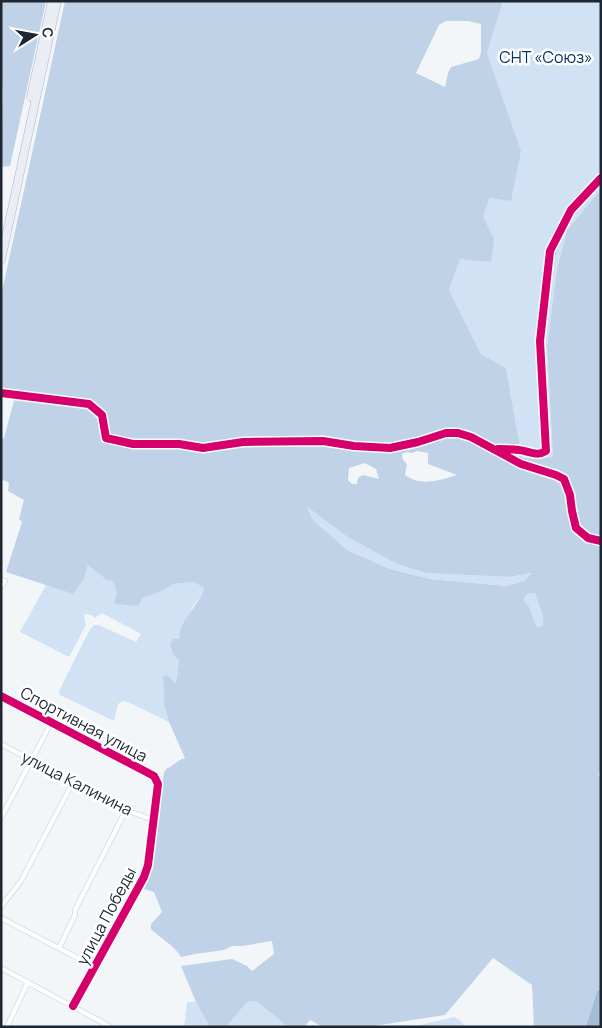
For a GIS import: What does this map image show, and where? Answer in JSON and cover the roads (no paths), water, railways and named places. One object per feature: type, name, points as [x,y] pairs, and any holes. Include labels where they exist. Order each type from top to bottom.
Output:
[{"type":"main road","points":[[1,234],[52,1]]},
{"type":"main road","points":[[1,260],[57,1]]},
{"type":"street","points":[[493,448],[522,450],[533,454],[542,454],[546,451],[540,341],[550,251],[571,210],[601,178]]},
{"type":"street","points":[[1,393],[89,404],[102,415],[106,438],[133,444],[179,444],[203,448],[244,442],[323,441],[354,446],[390,448],[446,433],[458,432],[493,448],[521,464],[564,479],[570,495],[576,528],[588,538],[601,541]]},
{"type":"street","points":[[1,587],[3,580]]},
{"type":"street","name":"Спортивная улица","points":[[1,696],[154,776]]},
{"type":"street","points":[[1,818],[51,723]]},
{"type":"street","name":"улица Калинина","points":[[1,744],[126,810],[153,820]]},
{"type":"street","name":"улица Победы","points":[[74,1006],[144,877],[148,865],[158,784],[154,776]]},
{"type":"street","points":[[1,906],[21,881],[73,782]]},
{"type":"street","points":[[59,948],[75,915],[75,910],[126,810]]},
{"type":"street","points":[[1,918],[95,967]]},
{"type":"street","points":[[1,968],[111,1027]]},
{"type":"street","points":[[7,1027],[28,982]]},
{"type":"waterway","points":[[545,327],[553,263],[561,238],[574,215],[601,184]]},
{"type":"park label","name":"СНТ «Союз»","points":[[546,57]]}]
